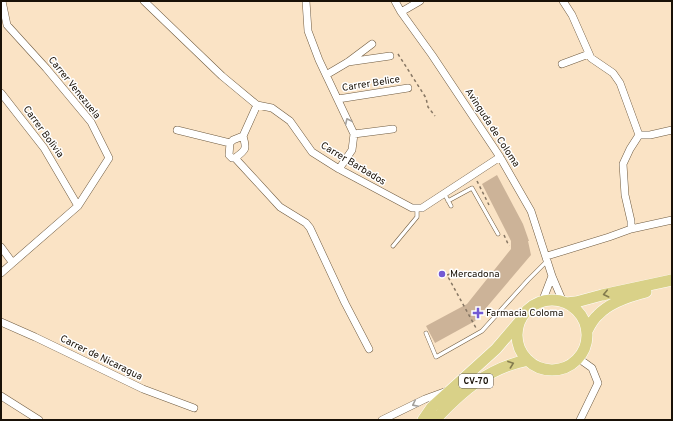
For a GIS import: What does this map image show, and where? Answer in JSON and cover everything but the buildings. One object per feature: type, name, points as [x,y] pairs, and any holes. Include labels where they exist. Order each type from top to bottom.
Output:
[{"type":"main road","points":[[542,302],[550,300],[565,303],[576,302],[672,280]]},
{"type":"main road","points":[[587,331],[596,316],[606,307],[637,294],[672,286]]},
{"type":"main road","name":"CV-70","points":[[423,420],[432,407],[449,390],[496,349],[530,309],[542,302]]},
{"type":"main road","points":[[520,321],[518,341],[528,360],[537,366],[548,370],[559,369],[570,365],[584,350],[587,340],[587,331],[584,319],[576,310],[565,303]]},
{"type":"main road","name":"CV-70","points":[[435,420],[453,401],[475,382],[514,362],[528,360]]},
{"type":"street","name":"Carrer Venezuela","points":[[1,272],[78,206],[109,158],[91,122],[7,25],[2,1]]},
{"type":"street","points":[[144,1],[222,76],[257,105],[243,136],[246,145],[245,150],[235,158]]},
{"type":"street","name":"Carrer Belice","points":[[306,1],[308,31],[326,76],[354,134]]},
{"type":"street","name":"Avinguda de Coloma","points":[[395,1],[500,157],[531,211],[552,276],[565,303]]},
{"type":"street","points":[[401,12],[420,1]]},
{"type":"street","points":[[563,1],[572,15],[591,58],[613,73],[620,83],[639,135]]},
{"type":"street","name":"Carrer Belice","points":[[326,76],[372,44]]},
{"type":"street","name":"Carrer Belice","points":[[348,62],[393,54]]},
{"type":"street","points":[[562,64],[589,54]]},
{"type":"street","name":"Carrer Belice","points":[[338,99],[408,88]]},
{"type":"street","name":"Carrer Bolivia","points":[[1,93],[44,148],[78,206]]},
{"type":"street","name":"Carrer Barbados","points":[[257,105],[272,108],[290,121],[312,152],[339,169],[398,201],[412,208],[417,208]]},
{"type":"street","points":[[339,169],[352,150],[354,134],[393,129]]},
{"type":"street","points":[[177,130],[230,143]]},
{"type":"street","points":[[639,135],[650,135],[672,130]]},
{"type":"street","points":[[631,229],[631,221],[625,195],[623,164],[639,135]]},
{"type":"street","points":[[243,136],[233,140],[230,143],[229,155],[232,158],[235,158],[280,207],[306,223],[310,228],[369,350]]},
{"type":"street","points":[[417,208],[422,208],[500,157]]},
{"type":"street","points":[[547,258],[631,229],[672,220]]},
{"type":"street","points":[[1,247],[12,262]]},
{"type":"street","points":[[542,302],[552,276]]},
{"type":"street","name":"Carrer de Nicaragua","points":[[1,322],[143,389],[194,408]]},
{"type":"street","points":[[578,358],[592,368],[598,383],[580,420]]},
{"type":"street","points":[[382,420],[425,399],[449,390]]},
{"type":"street","points":[[1,396],[39,420]]},
{"type":"lane","points":[[448,201],[472,188],[498,234]]},
{"type":"lane","points":[[444,193],[451,206]]},
{"type":"lane","points":[[393,246],[418,217],[417,208]]},
{"type":"lane","points":[[426,333],[436,357],[479,333],[547,258]]},
{"type":"path","points":[[393,54],[426,98],[428,107],[435,116]]},
{"type":"path","points":[[450,274],[448,275],[479,333]]},
{"type":"place","name":"Mercadona","points":[[442,274]]},
{"type":"place","name":"Farmacia Coloma","points":[[478,313]]}]
